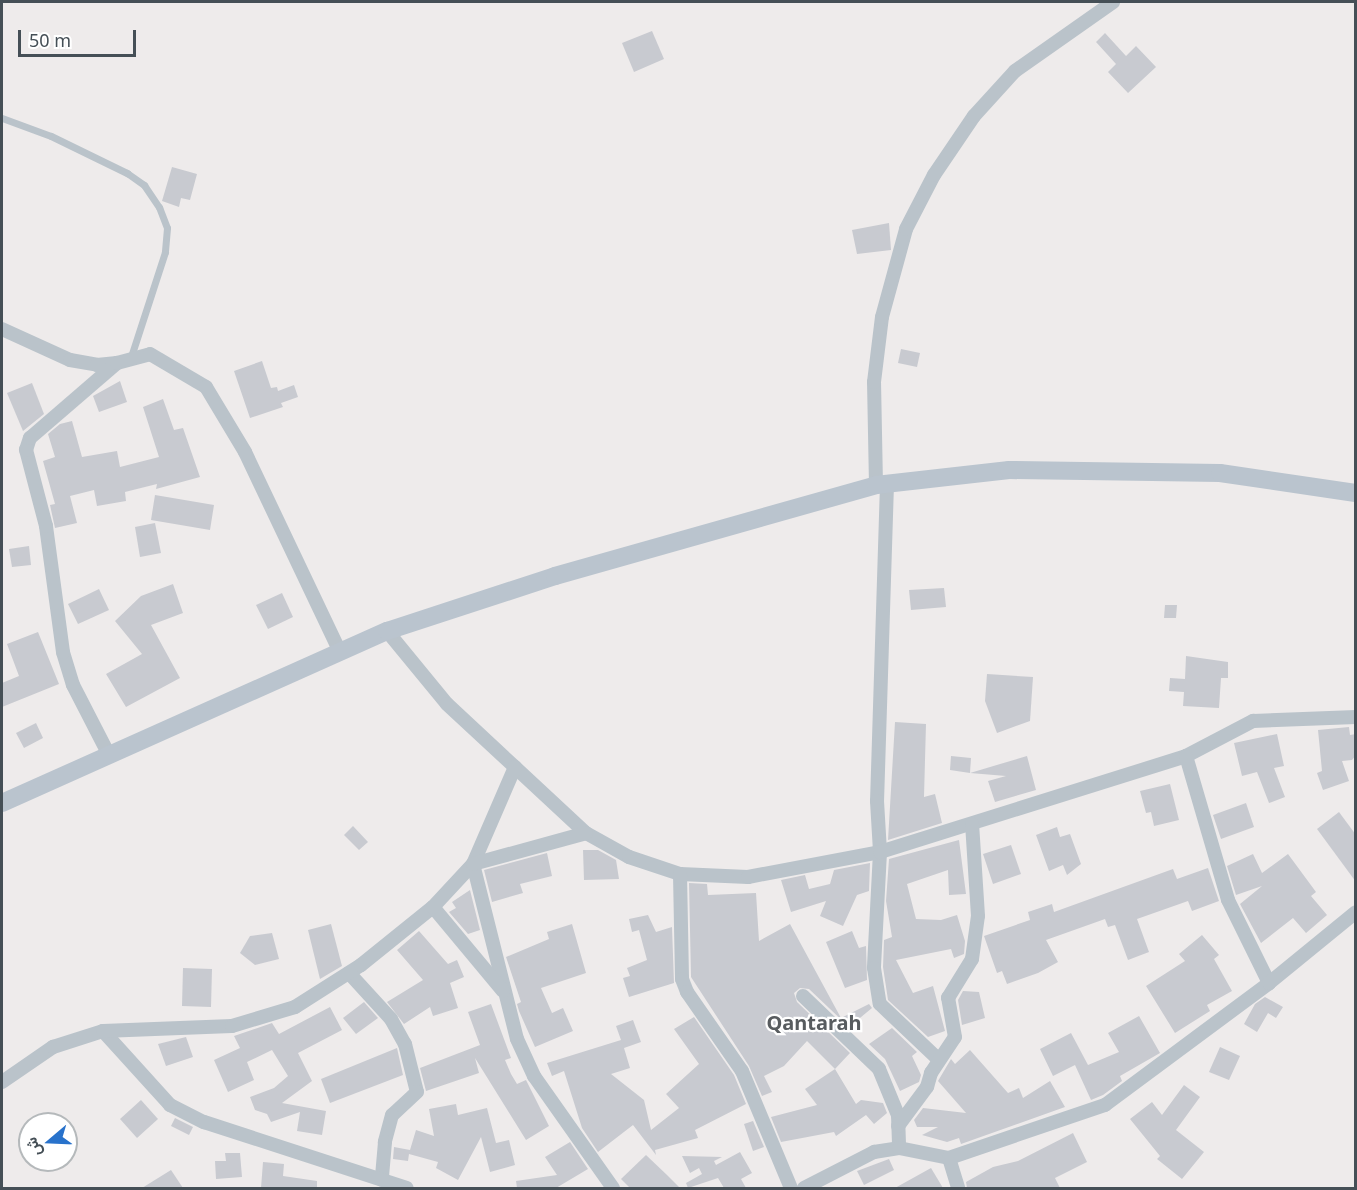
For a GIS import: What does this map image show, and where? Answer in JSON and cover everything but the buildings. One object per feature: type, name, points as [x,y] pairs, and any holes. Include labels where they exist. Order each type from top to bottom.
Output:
[{"type":"main road","points":[[2,803],[339,650],[387,631],[555,576],[882,484],[1010,470],[1220,473],[1356,494]]},
{"type":"street","points":[[939,1060],[880,1004],[874,968],[880,852],[877,801],[882,484],[874,382],[882,317],[906,229],[934,175],[974,116],[1008,78],[1113,2]]},
{"type":"street","points":[[2,329],[70,360],[97,365],[123,362],[150,354],[206,387],[245,452],[339,650]]},
{"type":"street","points":[[109,755],[73,685],[63,652],[46,526],[26,450],[30,438],[123,362]]},
{"type":"street","points":[[387,631],[447,704],[586,833],[629,857],[680,874],[748,877],[880,852],[1186,756],[1253,721],[1356,717]]},
{"type":"street","points":[[1186,756],[1228,900],[1269,983]]},
{"type":"street","points":[[2,1082],[53,1047],[103,1031],[232,1026],[295,1007],[349,973],[433,907],[473,864],[515,767]]},
{"type":"street","points":[[898,1126],[927,1087],[939,1060],[956,1037],[948,998],[972,959],[978,916],[972,824]]},
{"type":"street","points":[[473,864],[586,833]]},
{"type":"street","points":[[473,864],[517,1039],[534,1076],[613,1188]]},
{"type":"street","points":[[680,874],[684,986],[694,1006],[742,1071],[791,1188]]},
{"type":"street","points":[[433,907],[506,995]]},
{"type":"street","points":[[804,1188],[874,1152],[899,1148],[949,1158],[1105,1105],[1269,983],[1356,912]]},
{"type":"street","points":[[349,973],[391,1019],[405,1044],[417,1092],[392,1115],[385,1142],[382,1180]]},
{"type":"street","points":[[803,996],[879,1069],[891,1092],[898,1126],[899,1148]]},
{"type":"street","points":[[103,1031],[170,1105],[204,1122],[407,1188]]},
{"type":"street","points":[[949,1158],[958,1188]]},
{"type":"street","points":[[831,1188],[833,1173]]},
{"type":"lane","points":[[2,118],[51,136],[127,173],[144,185],[159,207],[167,228],[165,252],[123,362]]},
{"type":"district","name":"Qantarah","points":[[814,1022]]}]
